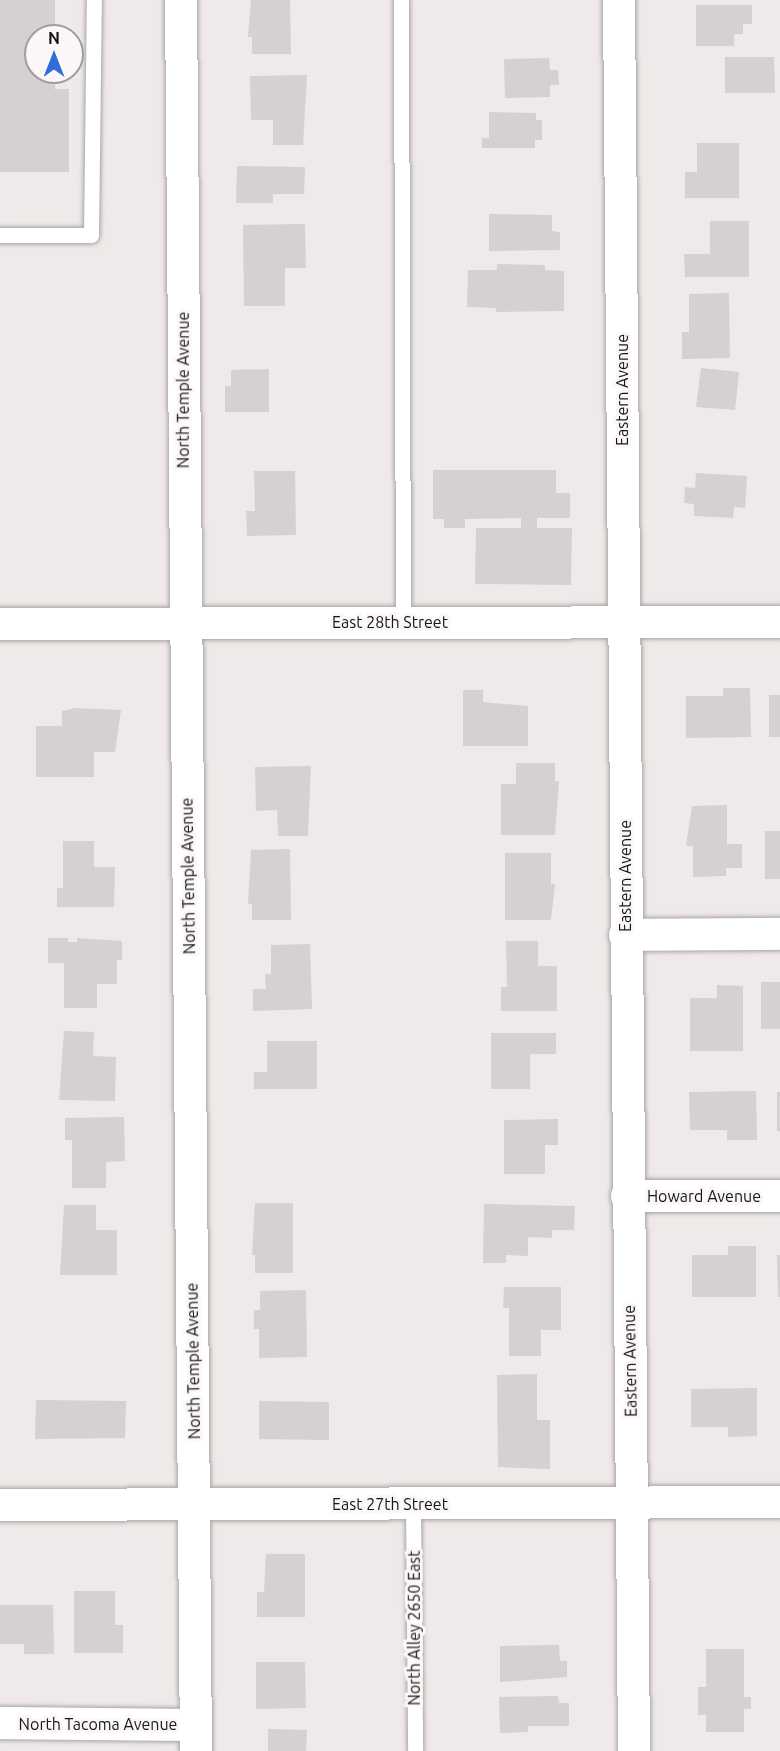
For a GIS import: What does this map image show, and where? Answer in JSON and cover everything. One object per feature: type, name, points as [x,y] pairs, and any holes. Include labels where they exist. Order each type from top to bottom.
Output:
[{"type":"street","name":"North Temple Avenue","points":[[181,0],[196,1738]]},
{"type":"street","name":"Eastern Avenue","points":[[619,0],[627,1196],[634,1751]]},
{"type":"street","name":"East 28th Street","points":[[0,624],[780,622]]},
{"type":"street","points":[[625,935],[780,934]]},
{"type":"street","name":"Howard Avenue","points":[[627,1196],[780,1196]]},
{"type":"street","name":"East 27th Street","points":[[0,1505],[780,1502]]},
{"type":"street","name":"North Tacoma Avenue","points":[[0,1723],[196,1738]]},
{"type":"lane","points":[[0,235],[91,235],[94,0]]},
{"type":"lane","points":[[401,0],[403,622]]},
{"type":"lane","name":"North Alley 2650 East","points":[[413,1504],[415,1751]]},
{"type":"building","points":[[0,0],[55,0],[55,24],[24,24],[24,84],[55,84],[55,89],[69,89],[69,172],[0,172]]},
{"type":"building","points":[[251,0],[290,0],[291,54],[252,54],[252,37],[248,37]]},
{"type":"building","points":[[696,5],[752,5],[752,24],[743,24],[743,34],[734,34],[734,46],[696,46]]},
{"type":"building","points":[[725,57],[774,57],[775,93],[725,93]]},
{"type":"building","points":[[549,58],[550,70],[558,70],[559,85],[550,85],[550,97],[505,98],[504,59]]},
{"type":"building","points":[[307,75],[303,145],[273,145],[273,120],[251,120],[250,76]]},
{"type":"building","points":[[489,112],[536,113],[536,120],[542,120],[542,140],[535,140],[535,148],[482,148],[482,138],[489,138]]},
{"type":"building","points":[[697,143],[739,143],[739,198],[685,198],[685,172],[697,172]]},
{"type":"building","points":[[237,166],[305,167],[304,194],[273,194],[273,203],[236,203]]},
{"type":"building","points":[[489,214],[552,215],[552,231],[560,232],[560,250],[489,251]]},
{"type":"building","points":[[710,221],[749,221],[749,277],[685,277],[684,254],[710,254]]},
{"type":"building","points":[[305,224],[306,268],[285,268],[285,306],[244,306],[243,225]]},
{"type":"building","points":[[497,264],[545,265],[545,270],[564,271],[564,311],[496,312],[496,308],[467,307],[468,270],[497,270]]},
{"type":"building","points":[[729,293],[730,358],[682,359],[682,332],[689,332],[689,294]]},
{"type":"building","points":[[701,368],[739,372],[735,410],[696,407]]},
{"type":"building","points":[[269,369],[269,412],[225,412],[225,386],[231,386],[231,370]]},
{"type":"building","points":[[433,470],[556,470],[556,493],[570,493],[570,518],[537,518],[537,528],[572,528],[571,585],[475,584],[476,528],[521,528],[521,518],[465,519],[465,528],[444,528],[444,519],[433,519]]},
{"type":"building","points":[[254,471],[295,471],[296,535],[247,536],[246,511],[255,511]]},
{"type":"building","points":[[696,473],[747,476],[745,508],[734,507],[733,518],[694,516],[694,504],[684,503],[685,487],[695,488]]},
{"type":"building","points":[[723,688],[750,688],[751,737],[686,738],[686,696],[723,696]]},
{"type":"building","points":[[463,690],[483,690],[483,702],[528,706],[528,746],[463,746]]},
{"type":"building","points":[[769,695],[780,695],[780,737],[769,737]]},
{"type":"building","points":[[75,708],[121,710],[115,752],[94,752],[94,777],[36,777],[36,726],[62,726],[62,711]]},
{"type":"building","points":[[516,763],[555,763],[555,781],[559,781],[555,835],[501,835],[501,784],[516,784]]},
{"type":"building","points":[[311,766],[308,836],[278,836],[277,810],[256,811],[255,767]]},
{"type":"building","points":[[727,805],[727,844],[742,844],[742,868],[726,868],[726,876],[693,877],[693,846],[686,846],[692,806]]},
{"type":"building","points":[[765,831],[780,831],[780,879],[765,879]]},
{"type":"building","points":[[63,841],[94,841],[94,867],[115,867],[114,907],[57,907],[57,888],[63,888]]},
{"type":"building","points":[[290,849],[291,920],[252,920],[252,904],[248,904],[251,850]]},
{"type":"building","points":[[505,853],[551,853],[551,884],[555,884],[551,920],[505,920]]},
{"type":"building","points":[[48,938],[68,938],[68,942],[77,942],[77,938],[122,941],[122,960],[117,960],[117,984],[97,984],[97,1008],[64,1008],[64,963],[48,963]]},
{"type":"building","points":[[506,941],[538,941],[538,966],[557,966],[557,1011],[501,1011],[501,987],[507,987]]},
{"type":"building","points":[[310,944],[312,1009],[253,1011],[253,989],[266,989],[265,974],[271,974],[271,945]]},
{"type":"building","points":[[761,982],[780,982],[780,1029],[761,1029]]},
{"type":"building","points":[[717,985],[743,986],[743,1051],[690,1051],[690,998],[717,998]]},
{"type":"building","points":[[64,1031],[94,1032],[93,1056],[116,1057],[115,1101],[59,1100]]},
{"type":"building","points":[[491,1033],[556,1033],[556,1054],[530,1054],[530,1089],[491,1089]]},
{"type":"building","points":[[267,1041],[317,1041],[317,1089],[254,1089],[254,1072],[267,1072]]},
{"type":"building","points":[[756,1091],[757,1140],[727,1140],[727,1130],[690,1130],[689,1092]]},
{"type":"building","points":[[777,1092],[780,1092],[780,1131],[777,1131]]},
{"type":"building","points":[[124,1117],[125,1161],[106,1162],[106,1188],[72,1188],[72,1140],[65,1140],[65,1118]]},
{"type":"building","points":[[558,1119],[558,1145],[545,1145],[545,1174],[504,1174],[504,1120]]},
{"type":"building","points":[[255,1203],[293,1203],[293,1273],[255,1273],[255,1255],[252,1255]]},
{"type":"building","points":[[484,1204],[575,1206],[574,1230],[552,1230],[552,1238],[528,1237],[528,1256],[506,1255],[506,1263],[483,1263]]},
{"type":"building","points":[[64,1205],[96,1205],[96,1230],[117,1230],[117,1275],[60,1275]]},
{"type":"building","points":[[728,1246],[756,1246],[756,1297],[692,1297],[692,1255],[728,1255]]},
{"type":"building","points":[[777,1255],[780,1255],[780,1297],[778,1297]]},
{"type":"building","points":[[504,1287],[561,1287],[561,1330],[541,1330],[541,1356],[509,1356],[509,1308],[503,1308]]},
{"type":"building","points":[[306,1290],[307,1357],[259,1358],[259,1329],[254,1329],[254,1310],[260,1310],[260,1291]]},
{"type":"building","points":[[537,1374],[537,1420],[550,1420],[550,1469],[498,1467],[497,1375]]},
{"type":"building","points":[[757,1388],[757,1436],[728,1437],[728,1427],[691,1427],[691,1389]]},
{"type":"building","points":[[36,1400],[126,1401],[125,1438],[35,1439]]},
{"type":"building","points":[[259,1401],[329,1402],[329,1440],[259,1439]]},
{"type":"building","points":[[266,1554],[305,1554],[305,1617],[257,1617],[257,1592],[264,1592]]},
{"type":"building","points":[[74,1591],[115,1591],[115,1625],[123,1625],[123,1653],[74,1653]]},
{"type":"building","points":[[0,1605],[53,1605],[54,1654],[24,1654],[24,1644],[0,1644]]},
{"type":"building","points":[[559,1645],[560,1661],[567,1661],[567,1677],[500,1682],[500,1646]]},
{"type":"building","points":[[706,1649],[744,1649],[744,1697],[751,1697],[751,1709],[744,1709],[744,1732],[706,1732],[706,1715],[698,1715],[698,1687],[706,1687]]},
{"type":"building","points":[[256,1662],[305,1662],[306,1708],[256,1709]]},
{"type":"building","points":[[558,1696],[559,1703],[569,1703],[569,1726],[528,1726],[528,1732],[500,1733],[499,1697]]},
{"type":"building","points":[[268,1729],[307,1730],[306,1751],[268,1751]]}]
